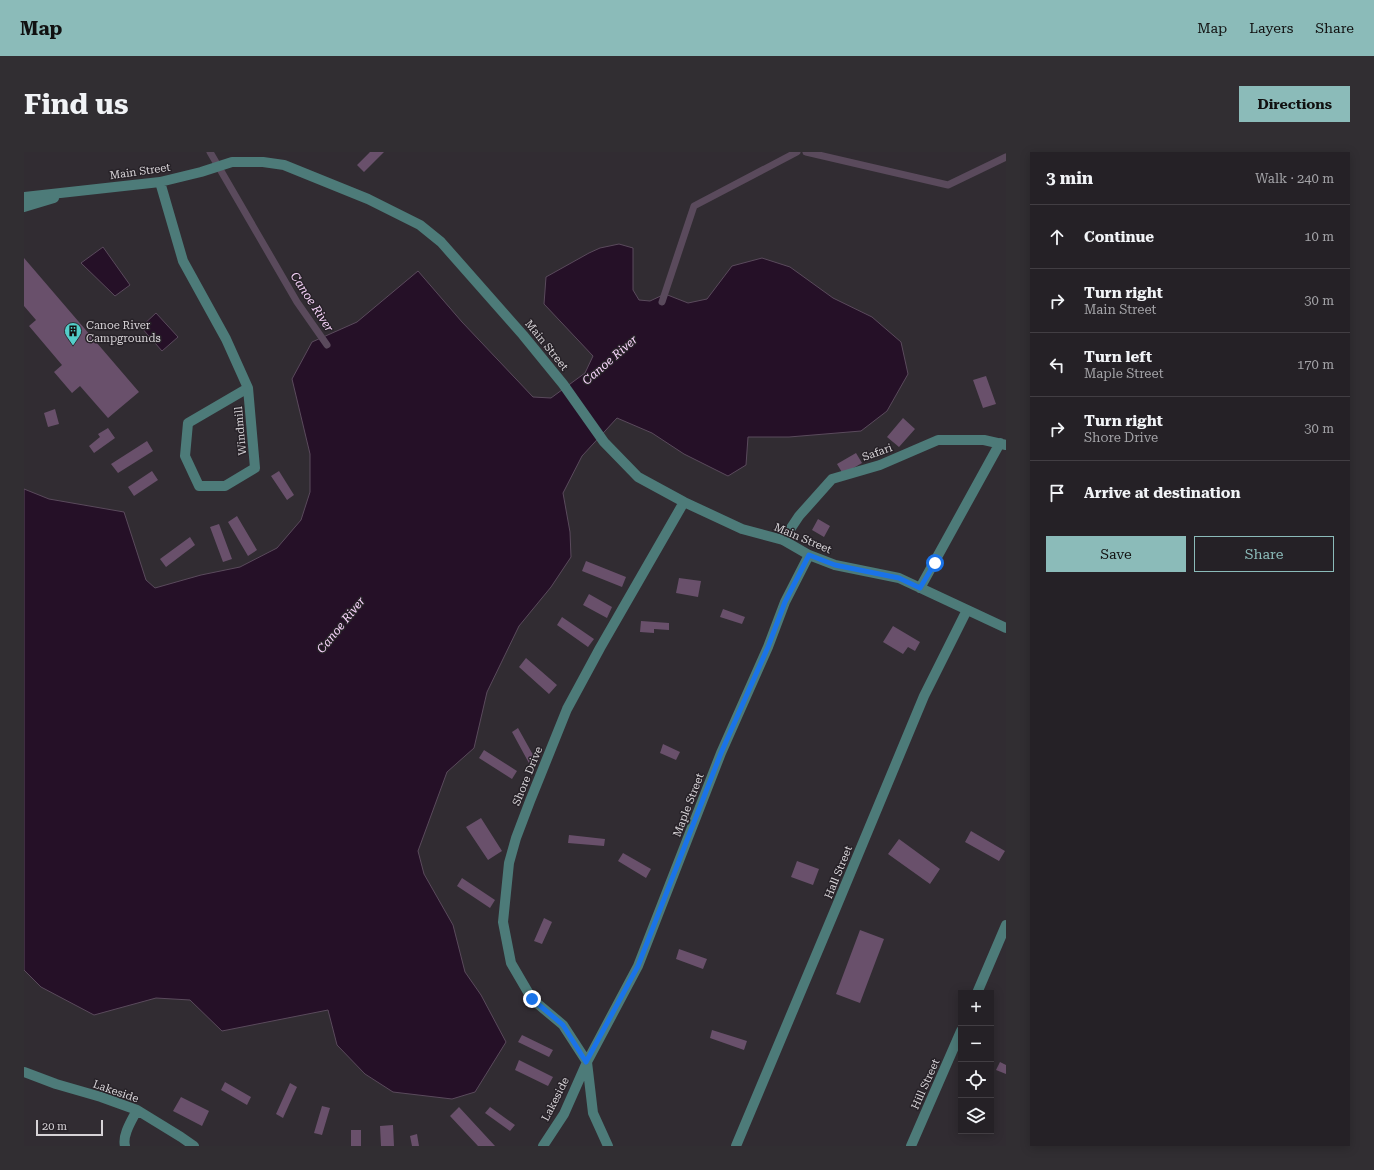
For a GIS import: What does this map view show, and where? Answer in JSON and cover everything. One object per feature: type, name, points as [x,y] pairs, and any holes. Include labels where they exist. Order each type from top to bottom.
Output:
[{"type":"street","points":[[257,152],[263,162]]},
{"type":"street","name":"Main Street","points":[[24,197],[160,182],[201,172],[232,162],[263,162],[284,165],[368,199],[420,225],[441,242],[466,268],[515,325],[563,384],[604,442],[638,477],[684,502],[742,529],[783,540],[809,555],[835,565],[899,578],[1006,628]]},
{"type":"street","name":"Windmill","points":[[160,182],[183,261],[226,339],[248,388],[255,468],[225,486],[200,486],[185,456],[188,423],[248,388]]},
{"type":"street","name":"Main Street","points":[[24,207],[75,192]]},
{"type":"street","name":"Safari","points":[[783,540],[799,516],[832,479],[880,465],[938,440],[984,440],[1003,444]]},
{"type":"street","points":[[920,588],[1003,444]]},
{"type":"street","name":"Shore Drive","points":[[586,1062],[563,1025],[532,999],[511,963],[503,922],[509,863],[516,838],[567,709],[600,648],[684,502]]},
{"type":"street","name":"Maple Street","points":[[586,1062],[638,966],[721,753],[768,647],[785,602],[809,555]]},
{"type":"street","name":"Hall Street","points":[[736,1146],[836,910],[924,696],[967,610]]},
{"type":"street","points":[[978,990],[1006,924]]},
{"type":"street","name":"Hill Street","points":[[911,1146],[958,1038]]},
{"type":"street","points":[[586,1062],[593,1112],[608,1146]]},
{"type":"street","name":"Lakeside","points":[[543,1146],[564,1114],[586,1062]]},
{"type":"street","name":"Lakeside","points":[[24,1072],[137,1110],[181,1136],[194,1146]]},
{"type":"street","points":[[125,1146],[124,1142],[137,1110]]},
{"type":"water","points":[[619,244],[633,248],[633,290],[639,300],[650,301],[665,294],[688,303],[707,299],[732,266],[762,258],[790,267],[833,298],[872,317],[901,342],[908,374],[887,411],[861,431],[789,437],[748,437],[746,465],[728,476],[684,454],[652,433],[617,418],[582,456],[563,493],[570,532],[571,557],[551,587],[519,626],[487,692],[474,748],[447,772],[418,851],[424,874],[453,925],[465,972],[481,995],[506,1042],[475,1092],[452,1099],[393,1092],[365,1074],[337,1045],[328,1010],[222,1031],[190,1000],[156,998],[94,1015],[41,987],[24,970],[24,489],[49,499],[124,512],[146,580],[155,588],[201,575],[240,567],[277,548],[301,520],[310,492],[310,454],[292,379],[312,342],[357,322],[418,271],[462,322],[533,397],[551,398],[585,373],[593,356],[544,304],[546,277],[600,248]]},
{"type":"water","points":[[103,247],[130,285],[115,296],[81,263]]},
{"type":"water","points":[[156,313],[178,337],[162,351],[141,327]]},
{"type":"building","points":[[370,152],[384,152],[364,172],[357,165]]},
{"type":"building","name":"Canoe River Campgrounds","points":[[24,258],[139,392],[108,418],[80,386],[72,393],[54,372],[62,365],[29,326],[36,320],[24,306]]},
{"type":"building","points":[[986,376],[996,404],[983,408],[973,380]]},
{"type":"building","points":[[55,409],[59,424],[48,427],[44,413]]},
{"type":"building","points":[[903,418],[915,429],[899,447],[887,437]]},
{"type":"building","points":[[108,428],[115,438],[94,453],[89,446],[100,437],[98,434]]},
{"type":"building","points":[[147,441],[153,451],[118,473],[111,464]]},
{"type":"building","points":[[856,453],[862,463],[843,474],[837,464]]},
{"type":"building","points":[[152,471],[158,480],[134,496],[128,487]]},
{"type":"building","points":[[279,471],[294,495],[287,500],[271,476]]},
{"type":"building","points":[[237,516],[257,550],[248,556],[228,522]]},
{"type":"building","points":[[818,519],[830,526],[824,537],[812,530]]},
{"type":"building","points":[[219,524],[232,559],[223,562],[210,527]]},
{"type":"building","points":[[190,537],[195,545],[166,567],[160,559]]},
{"type":"building","points":[[586,561],[626,577],[622,587],[582,571]]},
{"type":"building","points":[[679,578],[701,581],[698,597],[676,593]]},
{"type":"building","points":[[589,594],[612,607],[607,618],[583,605]]},
{"type":"building","points":[[723,609],[745,617],[742,624],[720,617]]},
{"type":"building","points":[[562,617],[594,639],[588,647],[557,625]]},
{"type":"building","points":[[641,621],[669,623],[669,630],[654,629],[654,633],[640,632]]},
{"type":"building","points":[[893,626],[920,642],[915,651],[908,647],[903,654],[883,642]]},
{"type":"building","points":[[526,658],[557,685],[549,694],[519,667]]},
{"type":"building","points":[[518,728],[537,762],[530,765],[512,732]]},
{"type":"building","points":[[663,744],[680,752],[676,760],[660,753]]},
{"type":"building","points":[[484,750],[517,771],[512,779],[479,758]]},
{"type":"building","points":[[481,818],[502,851],[488,860],[466,827]]},
{"type":"building","points":[[971,831],[1005,851],[999,861],[965,842]]},
{"type":"building","points":[[569,835],[605,839],[604,846],[568,843]]},
{"type":"building","points":[[899,839],[940,869],[930,884],[888,854]]},
{"type":"building","points":[[623,853],[651,869],[646,878],[618,861]]},
{"type":"building","points":[[797,861],[819,869],[813,885],[791,877]]},
{"type":"building","points":[[462,878],[495,900],[490,908],[457,886]]},
{"type":"building","points":[[544,918],[552,922],[542,944],[534,941]]},
{"type":"building","points":[[860,930],[884,939],[860,1003],[836,994]]},
{"type":"building","points":[[679,949],[707,959],[703,969],[676,959]]},
{"type":"building","points":[[712,1030],[747,1041],[744,1050],[710,1038]]},
{"type":"building","points":[[522,1035],[553,1050],[549,1057],[518,1042]]},
{"type":"building","points":[[519,1060],[553,1077],[548,1086],[515,1070]]},
{"type":"building","points":[[1000,1062],[1006,1065],[1006,1074],[996,1070]]},
{"type":"building","points":[[225,1082],[251,1097],[247,1105],[221,1090]]},
{"type":"building","points":[[290,1083],[297,1087],[283,1118],[276,1114]]},
{"type":"building","points":[[181,1097],[209,1111],[202,1126],[173,1111]]},
{"type":"building","points":[[322,1106],[330,1108],[322,1135],[314,1133]]},
{"type":"building","points":[[459,1107],[495,1146],[478,1146],[450,1116]]},
{"type":"building","points":[[490,1107],[515,1125],[510,1131],[485,1113]]},
{"type":"building","points":[[393,1125],[394,1146],[381,1146],[380,1126]]},
{"type":"building","points":[[351,1130],[361,1130],[361,1146],[351,1146]]},
{"type":"building","points":[[417,1134],[419,1146],[412,1146],[410,1136]]},
{"type":"waterway","name":"Canoe River","points":[[210,152],[297,302],[327,345]]},
{"type":"waterway","name":"Canoe River","points":[[662,302],[694,206],[797,152]]},
{"type":"waterway","name":"Canoe River","points":[[806,152],[948,185],[1006,157]]},
{"type":"place","name":"Canoe River Campgrounds","points":[[73,346]]},
{"type":"route","points":[[532,999],[563,1025],[586,1062],[638,966],[721,753],[768,647],[785,602],[809,555],[835,565],[899,578],[920,588],[935,563]]}]
